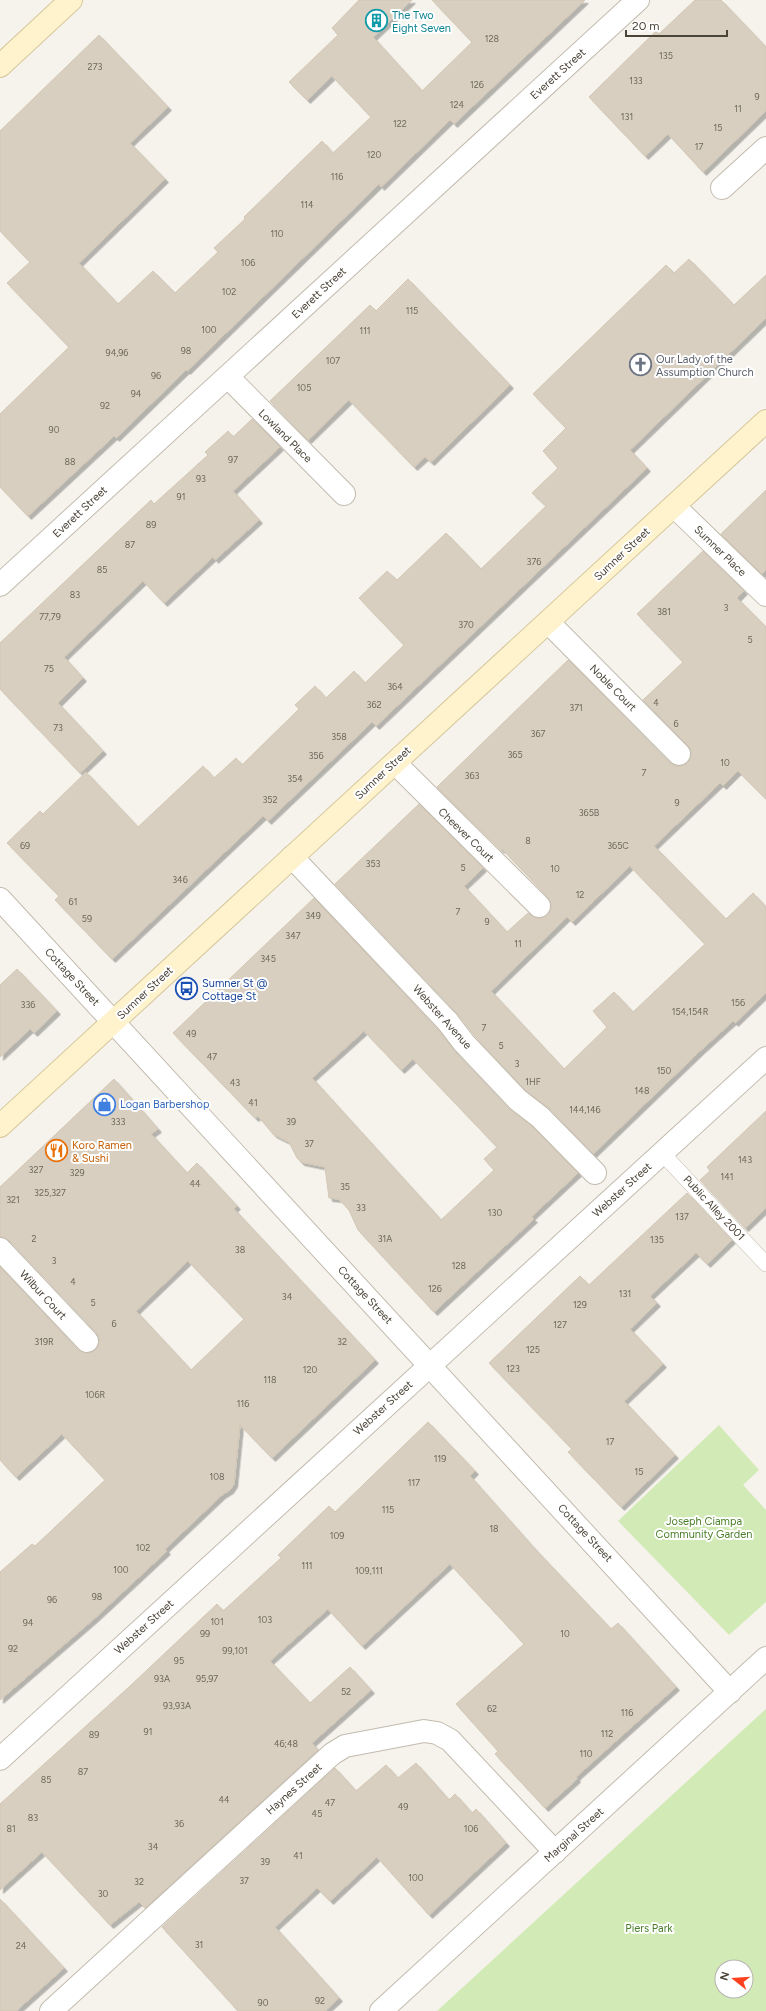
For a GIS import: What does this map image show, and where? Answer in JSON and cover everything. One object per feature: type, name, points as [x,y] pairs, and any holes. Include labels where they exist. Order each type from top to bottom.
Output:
[{"type":"main road","points":[[0,66],[71,0]]},
{"type":"main road","name":"Sumner Street","points":[[0,1126],[766,421]]},
{"type":"street","name":"Everett Street","points":[[0,585],[638,0]]},
{"type":"street","points":[[722,188],[766,148]]},
{"type":"street","name":"Lowland Place","points":[[228,377],[344,494]]},
{"type":"street","name":"Sumner Place","points":[[674,506],[766,595]]},
{"type":"street","name":"Noble Court","points":[[548,622],[679,754]]},
{"type":"street","name":"Cheever Court","points":[[395,763],[539,906]]},
{"type":"street","name":"Webster Avenue","points":[[292,857],[448,1022],[464,1043],[518,1100],[540,1117],[595,1173]]},
{"type":"street","name":"Cottage Street","points":[[0,899],[730,1692]]},
{"type":"street","name":"Webster Street","points":[[0,1759],[766,1058]]},
{"type":"street","name":"Wilbur Court","points":[[0,1249],[87,1342]]},
{"type":"street","name":"Marginal Street","points":[[381,2011],[766,1658]]},
{"type":"street","name":"Haynes Street","points":[[51,2011],[326,1759],[345,1746],[424,1731],[436,1733],[450,1740],[555,1852]]},
{"type":"lane","name":"Public Alley 2001","points":[[662,1153],[766,1264]]},
{"type":"green space","name":"Joseph Ciampa Community Garden","points":[[719,1425],[759,1470],[743,1485],[766,1510],[766,1602],[729,1635],[618,1521]]},
{"type":"green space","name":"Piers Park","points":[[766,1709],[766,2011],[437,2011]]},
{"type":"building","points":[[359,0],[412,0],[373,37],[422,91],[472,42],[432,0],[585,0],[454,124],[450,120],[381,187],[379,184],[187,371],[186,370],[116,438],[114,436],[28,516],[0,487],[0,414],[69,347],[7,283],[30,262],[0,231],[0,131],[99,35],[168,107],[130,143],[165,179],[79,263],[118,304],[153,271],[175,293],[218,252],[214,248],[245,219],[244,217],[322,141],[333,153],[371,117],[332,76],[307,100],[289,82],[338,35],[332,28]]},
{"type":"building","points":[[695,0],[721,0],[766,47],[766,111],[703,172],[668,134],[645,156],[589,97],[656,31],[659,34]]},
{"type":"building","points":[[689,259],[734,305],[766,275],[766,318],[630,450],[647,468],[376,726],[372,722],[268,821],[263,816],[112,959],[55,900],[59,896],[7,843],[40,811],[43,814],[86,772],[138,827],[203,766],[214,778],[236,758],[242,765],[299,709],[295,705],[315,686],[326,698],[354,671],[365,683],[404,645],[359,598],[387,571],[397,580],[446,533],[481,569],[546,506],[532,493],[558,468],[543,451],[566,428],[533,394],[666,265],[674,273]]},
{"type":"building","points":[[408,279],[510,385],[431,462],[425,457],[414,467],[349,400],[308,440],[270,401],[370,305],[376,311]]},
{"type":"building","points":[[252,419],[280,447],[233,491],[259,520],[215,560],[213,557],[164,603],[143,581],[64,657],[83,678],[58,703],[103,751],[80,773],[0,689],[0,643],[151,500],[154,504],[208,455],[205,452],[228,431],[233,437]]},
{"type":"building","points":[[766,490],[766,570],[762,574],[721,534]]},
{"type":"building","points":[[703,551],[744,591],[737,598],[766,627],[766,799],[738,771],[723,786],[720,783],[654,846],[726,919],[753,893],[766,907],[766,993],[735,1023],[733,1021],[700,1051],[593,1154],[549,1108],[526,1091],[474,1035],[457,1013],[335,884],[419,804],[483,868],[464,886],[507,932],[528,913],[536,918],[542,918],[548,915],[551,910],[551,903],[546,895],[502,849],[501,850],[437,787],[568,660],[670,763],[676,766],[682,766],[687,763],[691,757],[691,751],[688,746],[643,700],[683,662],[637,614]],"holes":[[[630,866],[705,944],[633,1012],[614,992],[593,1011],[607,1027],[564,1069],[491,991],[567,917],[572,922]]]},
{"type":"building","points":[[314,898],[438,1030],[455,1052],[509,1109],[532,1126],[578,1173],[531,1217],[534,1219],[434,1312],[358,1230],[349,1210],[339,1199],[329,1198],[325,1167],[301,1162],[297,1158],[289,1142],[273,1134],[258,1116],[255,1118],[173,1033]],"holes":[[[364,1031],[401,1070],[413,1059],[497,1147],[484,1159],[494,1170],[441,1220],[312,1078]]]},
{"type":"building","points":[[17,969],[57,1011],[34,1033],[30,1029],[0,1057],[0,985]]},
{"type":"building","points":[[114,1079],[158,1129],[151,1134],[187,1173],[197,1163],[237,1206],[234,1209],[375,1360],[272,1458],[240,1425],[234,1484],[230,1490],[222,1495],[165,1549],[167,1551],[95,1618],[0,1700],[0,1572],[32,1544],[35,1546],[105,1480],[62,1434],[16,1477],[0,1460],[0,1267],[78,1350],[83,1353],[90,1353],[99,1345],[99,1338],[96,1332],[9,1240],[0,1237],[0,1187]],"holes":[[[188,1261],[244,1319],[191,1370],[136,1311]]]},
{"type":"building","points":[[766,1111],[766,1208],[745,1228],[700,1180],[710,1171],[707,1167]]},
{"type":"building","points":[[687,1193],[732,1240],[707,1264],[696,1253],[650,1296],[657,1303],[630,1329],[663,1364],[624,1401],[675,1455],[621,1507],[568,1452],[572,1449],[489,1363],[580,1276],[589,1285]]},
{"type":"building","points":[[428,1422],[475,1471],[470,1476],[534,1548],[611,1629],[618,1623],[676,1687],[576,1777],[577,1779],[545,1808],[495,1754],[498,1751],[456,1704],[524,1644],[450,1564],[362,1646],[328,1609],[270,1661],[310,1703],[350,1667],[371,1690],[312,1743],[318,1750],[145,1908],[139,1902],[110,1925],[42,1852],[0,1890],[0,1804],[130,1686],[217,1604],[223,1611],[281,1558],[278,1555],[329,1506],[335,1512]]},
{"type":"building","points":[[416,1763],[449,1800],[455,1794],[472,1813],[476,1809],[506,1843],[429,1915],[377,1857],[330,1901],[317,1888],[275,1927],[339,1998],[325,2011],[238,2011],[162,1927],[335,1768],[356,1791],[386,1765],[398,1778]]},
{"type":"building","points":[[0,1899],[64,1968],[16,2011],[0,2011]]},
{"type":"place","name":"The Two Eight Seven","points":[[377,21]]},
{"type":"place","name":"Our Lady of the Assumption Church","points":[[641,365]]},
{"type":"place","name":"Sumner St @ Cottage St","points":[[186,989]]},
{"type":"place","name":"Logan Barbershop","points":[[105,1104]]},
{"type":"place","name":"Koro Ramen & Sushi","points":[[56,1151]]}]
